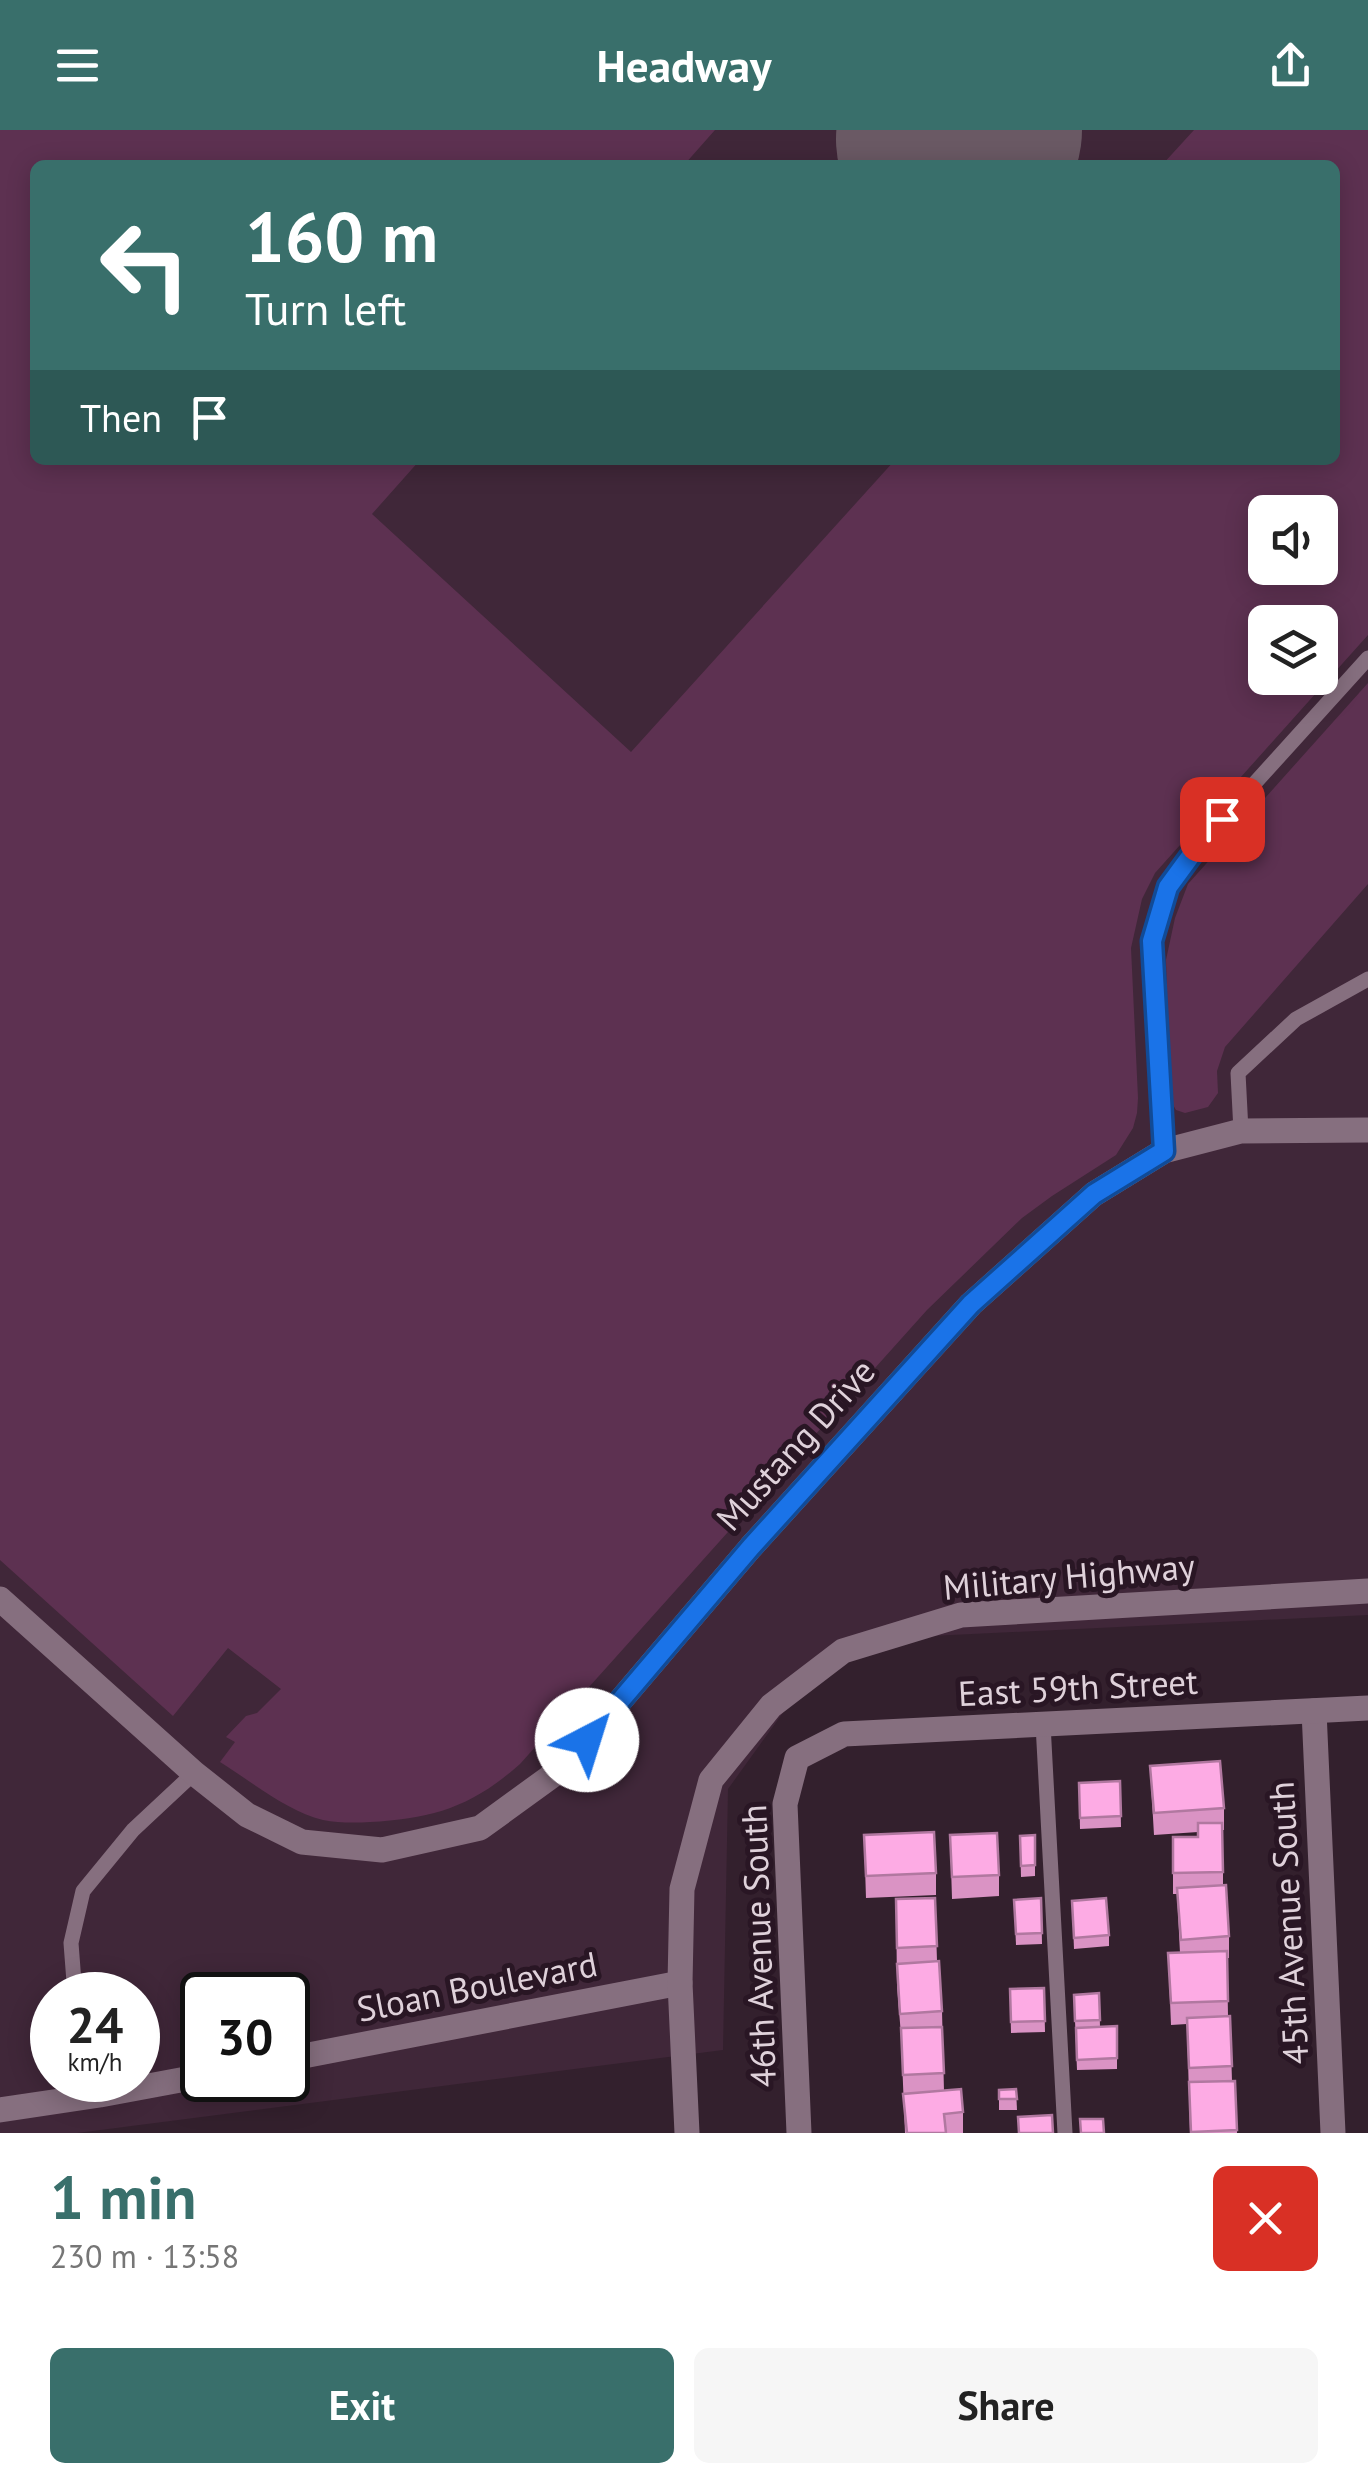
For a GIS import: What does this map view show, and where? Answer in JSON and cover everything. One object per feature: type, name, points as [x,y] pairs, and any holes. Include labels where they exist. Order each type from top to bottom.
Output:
[{"type":"street","name":"Mustang Drive","points":[[0,1599],[246,1815],[302,1842],[382,1850],[480,1828],[564,1767],[751,1547],[971,1304],[1094,1194],[1164,1151],[1241,1131],[1368,1130]]},
{"type":"street","name":"Military Highway","points":[[687,2133],[680,1984],[682,1889],[711,1780],[772,1706],[843,1651],[962,1615],[1368,1591]]},
{"type":"street","name":"East 59th Street","points":[[797,1758],[844,1734],[1368,1708]]},
{"type":"street","name":"45th Avenue South","points":[[1314,1711],[1333,2133]]},
{"type":"street","name":"46th Avenue South","points":[[797,1758],[785,1804],[799,2133]]},
{"type":"street","name":"Sloan Boulevard","points":[[310,2055],[680,1984]]},
{"type":"street","points":[[0,2110],[36,2102]]},
{"type":"lane","points":[[1164,1151],[1152,941],[1168,887],[1198,846],[1368,658]]},
{"type":"lane","points":[[1241,1131],[1238,1074],[1296,1019],[1368,979]]},
{"type":"lane","points":[[1042,1724],[1065,2133]]},
{"type":"lane","points":[[73,1972],[70,1942],[83,1891],[133,1830],[194,1773]]},
{"type":"shaded area","points":[[0,130],[1368,130],[1368,1615],[869,1639],[790,1703],[728,1789],[723,2050],[77,2133],[0,2133]]},
{"type":"shaded area","points":[[0,130],[715,130],[688,160],[30,160],[30,465],[416,465],[372,514],[631,752],[890,465],[1340,465],[1340,160],[1167,160],[1194,130],[1368,130],[1368,635],[1338,669],[1338,605],[1248,605],[1248,695],[1314,695],[1155,873],[1142,899],[1131,948],[1137,1113],[1133,1128],[1116,1155],[1022,1218],[927,1310],[520,1764],[468,1800],[413,1818],[346,1822],[323,1820],[283,1803],[220,1762],[235,1742],[226,1737],[281,1689],[228,1648],[173,1716],[0,1560]]},
{"type":"shaded area","points":[[1368,683],[1368,884],[1225,1047],[1217,1071],[1218,1093],[1208,1107],[1185,1113],[1176,1110],[1170,1100],[1166,960],[1175,918],[1188,884]]},
{"type":"building","points":[[1220,1761],[1224,1808],[1154,1813],[1150,1766]]},
{"type":"building","points":[[1120,1781],[1121,1816],[1080,1818],[1079,1783]]},
{"type":"building","points":[[1198,1823],[1222,1823],[1223,1872],[1173,1873],[1173,1837],[1198,1837]]},
{"type":"building","points":[[934,1832],[936,1873],[866,1876],[864,1835]]},
{"type":"building","points":[[997,1833],[999,1875],[952,1877],[950,1835]]},
{"type":"building","points":[[1035,1835],[1035,1865],[1021,1866],[1020,1836]]},
{"type":"building","points":[[1226,1885],[1229,1936],[1181,1940],[1177,1888]]},
{"type":"building","points":[[935,1898],[937,1946],[897,1948],[896,1899]]},
{"type":"building","points":[[1041,1898],[1042,1933],[1016,1934],[1014,1900]]},
{"type":"building","points":[[1106,1898],[1109,1935],[1074,1938],[1072,1901]]},
{"type":"building","points":[[1227,1951],[1228,2001],[1171,2003],[1168,1953]]},
{"type":"building","points":[[939,1961],[942,2011],[900,2014],[897,1964]]},
{"type":"building","points":[[1044,1988],[1045,2021],[1011,2022],[1010,1989]]},
{"type":"building","points":[[1099,1993],[1100,2020],[1075,2021],[1074,1995]]},
{"type":"building","points":[[1230,2016],[1232,2066],[1189,2068],[1187,2018]]},
{"type":"building","points":[[1117,2026],[1117,2058],[1077,2060],[1076,2028]]},
{"type":"building","points":[[942,2027],[944,2073],[903,2075],[901,2028]]},
{"type":"building","points":[[1235,2081],[1237,2130],[1191,2132],[1189,2082]]},
{"type":"building","points":[[961,2089],[963,2112],[944,2114],[946,2133],[907,2133],[903,2094]]},
{"type":"building","points":[[1016,2089],[1017,2099],[999,2099],[999,2090]]},
{"type":"building","points":[[1052,2115],[1053,2133],[1019,2133],[1018,2117]]},
{"type":"building","points":[[1080,2119],[1103,2119],[1104,2133],[1081,2133]]},
{"type":"runway","points":[[955,139],[963,130]]},
{"type":"route","points":[[587,1740],[751,1547],[971,1304],[1094,1194],[1164,1151],[1152,941],[1168,887],[1222,819]]}]
